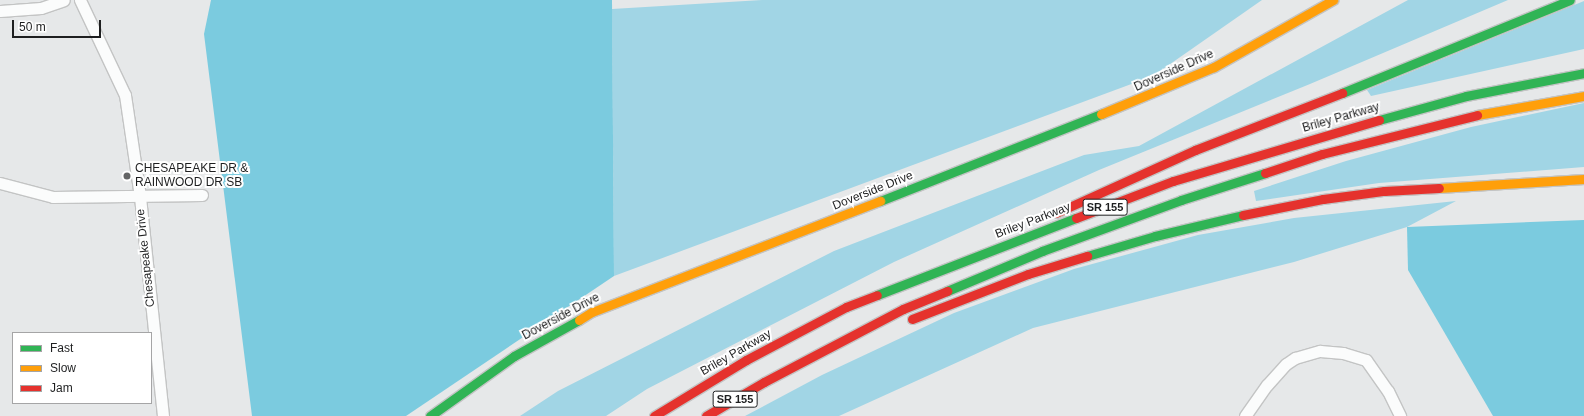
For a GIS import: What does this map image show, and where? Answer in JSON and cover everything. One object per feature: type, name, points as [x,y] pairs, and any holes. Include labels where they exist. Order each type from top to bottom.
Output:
[{"type":"main road","name":"Doverside Drive","points":[[430,416],[514,356],[592,312],[777,242],[1167,88],[1214,67],[1333,0]]},
{"type":"main road","points":[[1043,218],[1195,150],[1333,97],[1570,0]]},
{"type":"main road","name":"Briley Parkway","points":[[654,416],[746,360],[846,306],[1173,181],[1317,137],[1466,96],[1584,73]]},
{"type":"main road","name":"SR 155","points":[[706,416],[764,382],[903,309],[1042,251],[1181,200],[1338,150],[1466,117],[1584,96]]},
{"type":"main road","points":[[903,323],[1028,274],[1155,236],[1246,214],[1323,199],[1384,190],[1584,179]]},
{"type":"main road","points":[[846,306],[941,260]]},
{"type":"main road","points":[[764,382],[870,338]]},
{"type":"street","points":[[0,11],[41,8],[64,0]]},
{"type":"street","name":"Chesapeake Drive","points":[[80,0],[125,95],[140,197],[162,411]]},
{"type":"street","points":[[0,183],[54,197],[202,195]]},
{"type":"street","points":[[1245,416],[1267,385],[1286,364],[1295,358],[1320,351],[1343,353],[1366,360],[1388,391],[1400,416]]},
{"type":"shaded area","points":[[211,0],[612,0],[614,276],[406,416],[252,416],[204,34]]},
{"type":"shaded area","points":[[762,0],[1262,0],[1153,76],[614,276],[612,9]]},
{"type":"shaded area","points":[[1408,0],[1508,0],[1310,84],[1099,170],[894,262],[647,389],[606,416],[520,416],[558,391],[834,251],[1084,155],[1139,146]]},
{"type":"shaded area","points":[[1584,1],[1584,49],[1371,96],[1367,90]]},
{"type":"shaded area","points":[[1584,103],[1584,167],[1379,183],[1256,201],[1254,191],[1346,161],[1471,127]]},
{"type":"shaded area","points":[[1456,201],[1407,227],[1294,262],[1033,328],[839,416],[745,416],[822,375],[954,313],[1074,269],[1198,235],[1294,218]]},
{"type":"shaded area","points":[[1584,220],[1584,416],[1493,416],[1408,270],[1407,227]]},
{"type":"traffic: fast","points":[[1342,93],[1570,0]]},
{"type":"traffic: fast","points":[[1379,120],[1466,96],[1584,73]]},
{"type":"traffic: fast","points":[[880,201],[1101,114]]},
{"type":"traffic: fast","points":[[947,291],[1042,251],[1181,200],[1265,173]]},
{"type":"traffic: fast","points":[[1087,256],[1155,236],[1243,215]]},
{"type":"traffic: fast","points":[[877,295],[1076,218]]},
{"type":"traffic: fast","points":[[430,416],[514,356],[579,320]]},
{"type":"traffic: slow","points":[[1101,114],[1214,67],[1333,0]]},
{"type":"traffic: slow","points":[[1477,115],[1584,96]]},
{"type":"traffic: slow","points":[[1439,188],[1584,179]]},
{"type":"traffic: slow","points":[[579,320],[592,312],[880,201]]},
{"type":"traffic: jam","points":[[1056,213],[1195,150],[1342,93]]},
{"type":"traffic: jam","points":[[1265,173],[1322,154],[1477,115]]},
{"type":"traffic: jam","points":[[1076,218],[1173,181],[1379,120]]},
{"type":"traffic: jam","points":[[1243,215],[1323,199],[1384,191],[1439,188]]},
{"type":"traffic: jam","points":[[912,319],[1028,274],[1087,256]]},
{"type":"traffic: jam","points":[[706,416],[764,382],[903,309],[947,291]]},
{"type":"traffic: jam","points":[[654,416],[746,360],[846,307],[877,295]]},
{"type":"place","name":"CHESAPEAKE DR & RAINWOOD DR SB","points":[[127,176]]}]
